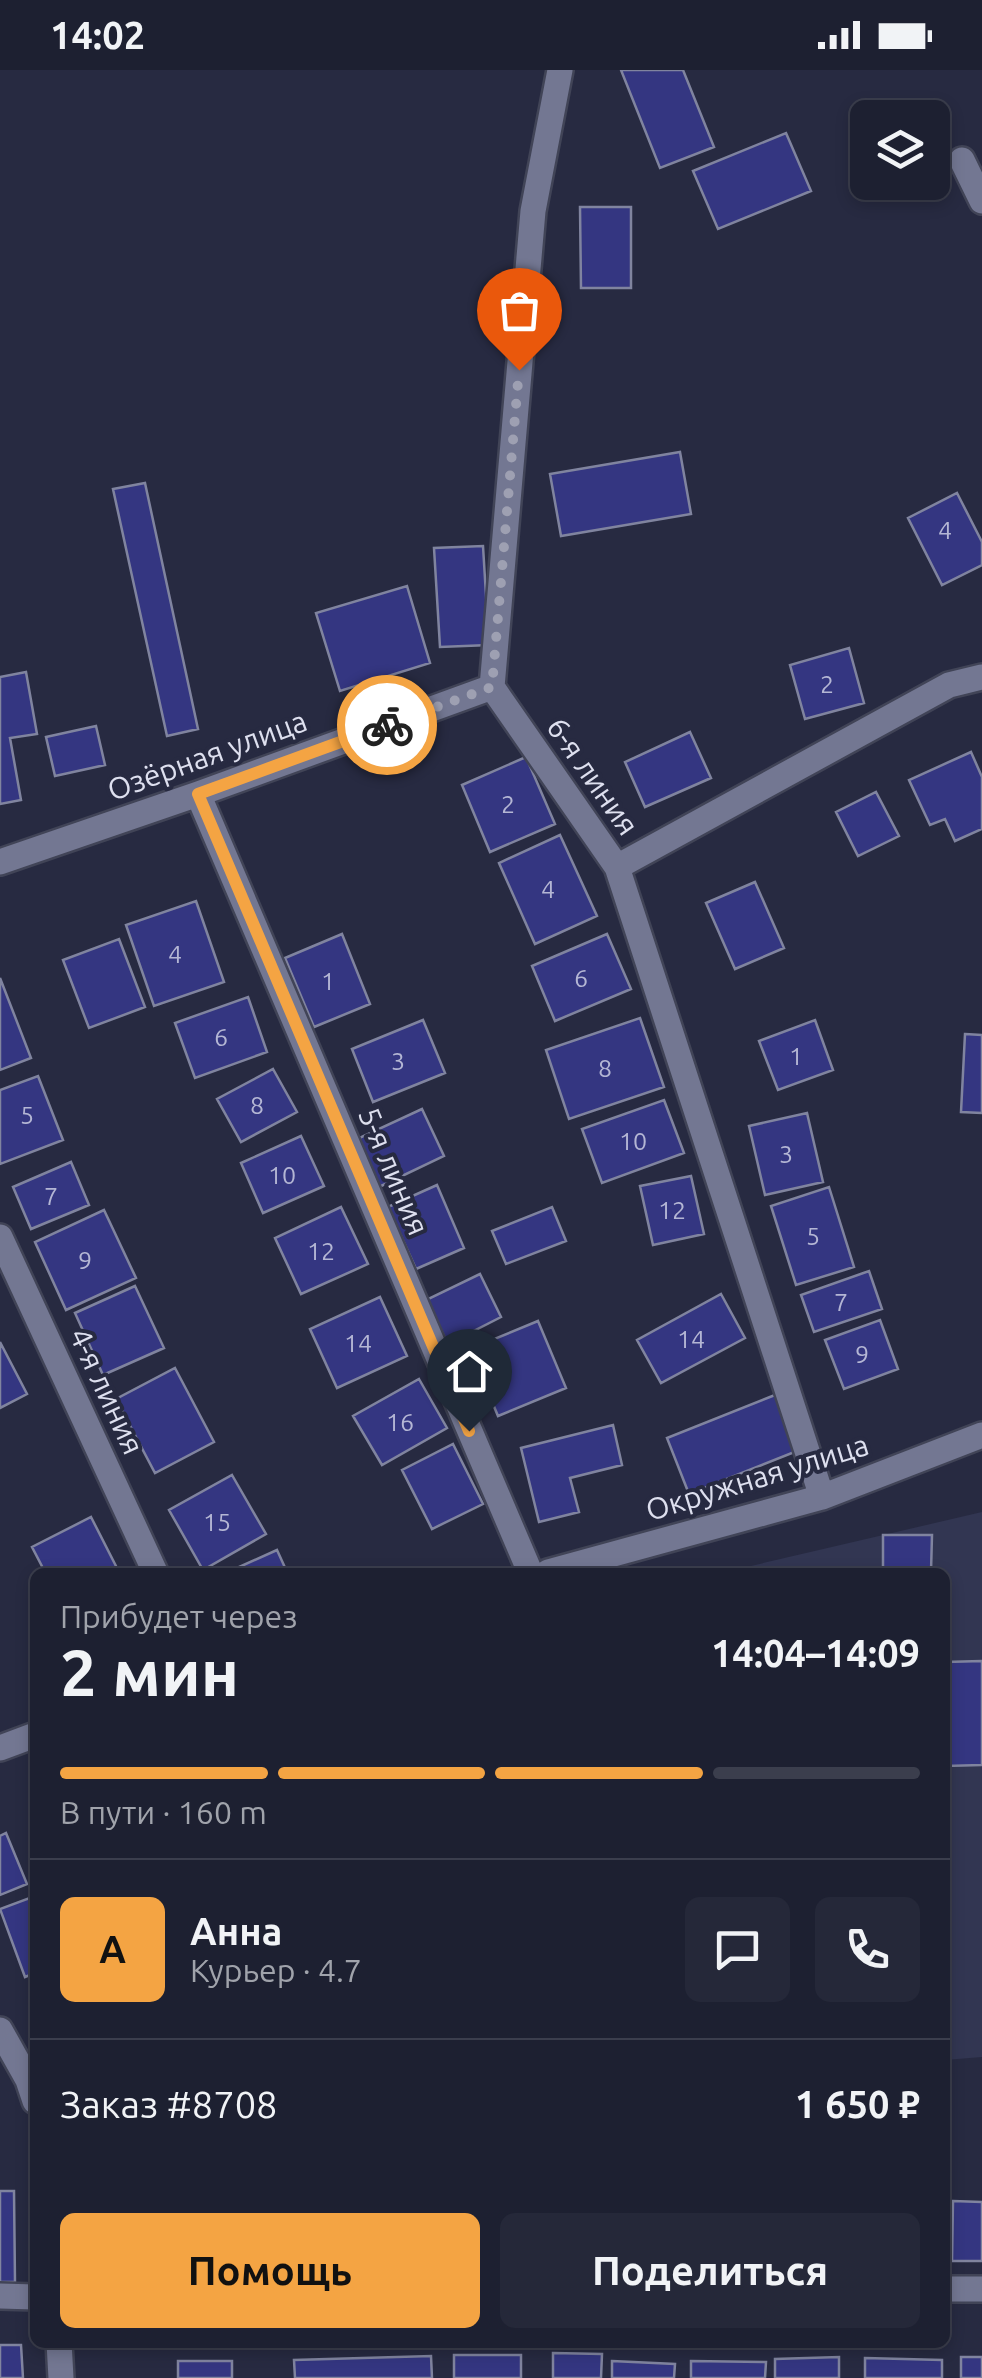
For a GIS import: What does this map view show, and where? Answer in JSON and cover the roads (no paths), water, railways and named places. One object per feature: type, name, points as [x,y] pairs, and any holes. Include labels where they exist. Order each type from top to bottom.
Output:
[{"type":"street","points":[[492,687],[533,211],[560,70]]},
{"type":"street","points":[[962,160],[982,200]]},
{"type":"street","points":[[617,867],[949,685],[982,677]]},
{"type":"street","name":"Озёрная улица","points":[[0,862],[492,687]]},
{"type":"street","name":"6-я линия","points":[[492,687],[617,867],[822,1498]]},
{"type":"street","name":"5-я линия","points":[[198,794],[528,1568]]},
{"type":"street","name":"4-я линия","points":[[0,1237],[154,1568]]},
{"type":"street","name":"Окружная улица","points":[[563,1568],[822,1498],[982,1435]]},
{"type":"street","points":[[0,1748],[30,1736]]},
{"type":"street","points":[[0,2030],[30,2086]]},
{"type":"street","points":[[950,2290],[982,2289]]},
{"type":"street","points":[[0,2296],[30,2296]]},
{"type":"street","points":[[59,2348],[61,2378]]}]
